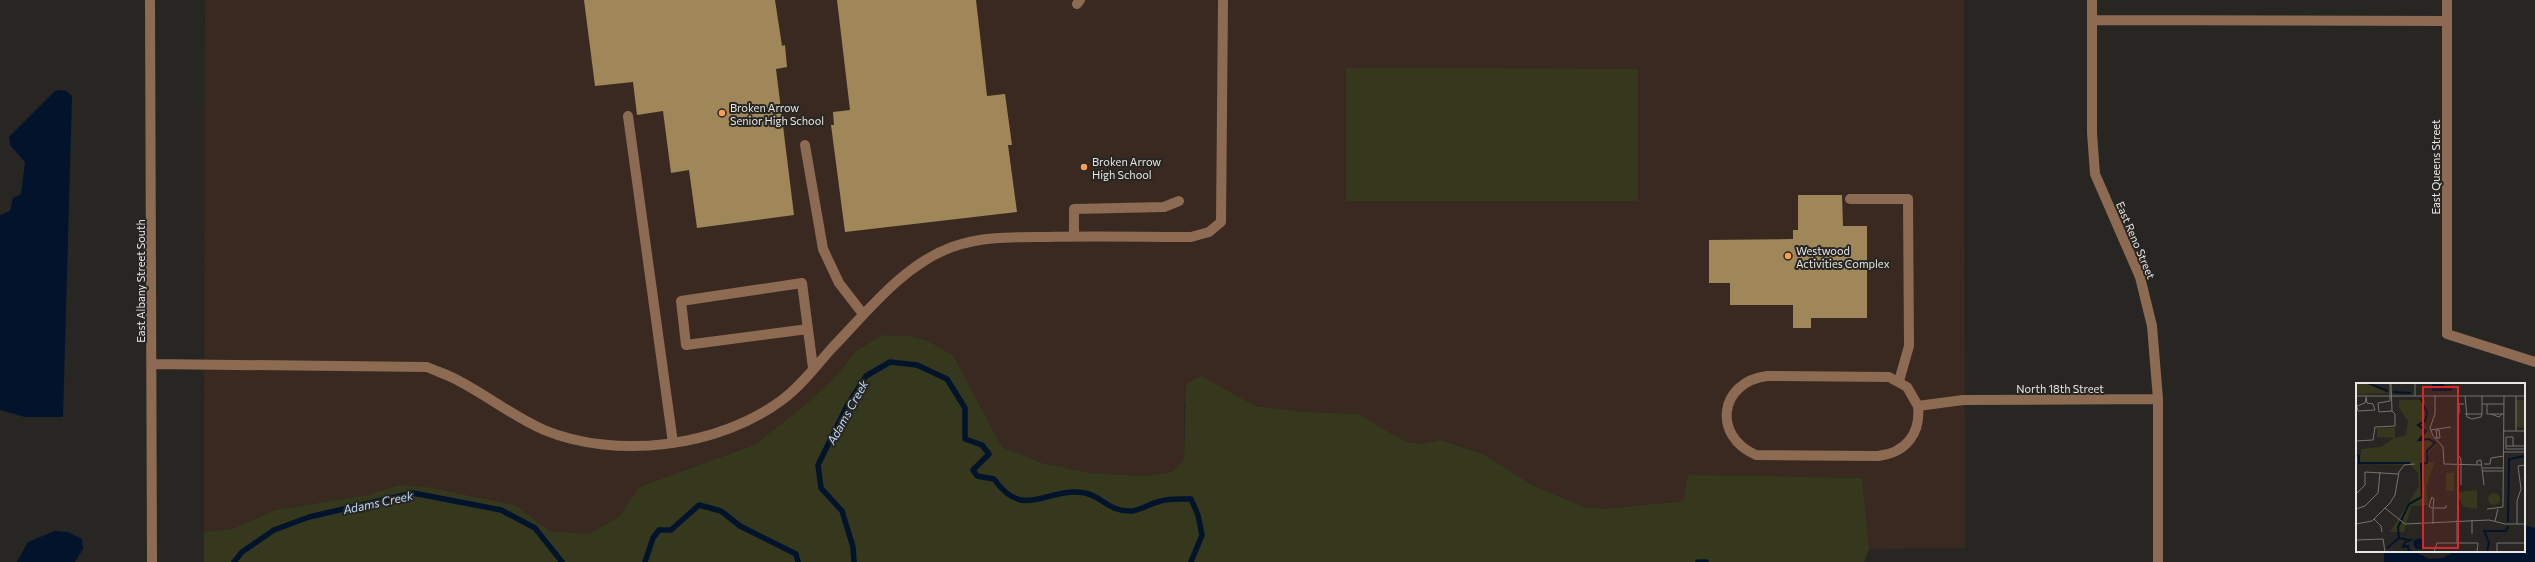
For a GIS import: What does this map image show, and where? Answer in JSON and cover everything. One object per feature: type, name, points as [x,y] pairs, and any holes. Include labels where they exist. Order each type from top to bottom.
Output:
[{"type":"street","name":"East Albany Street South","points":[[150,0],[152,562]]},
{"type":"street","points":[[152,364],[427,367],[458,380],[526,421],[547,431],[587,441],[626,447],[648,447],[673,443],[732,429],[781,401],[801,383],[863,314],[899,280],[926,261],[951,247],[979,239],[1074,236],[1191,237],[1209,232],[1220,222],[1223,0]]},
{"type":"street","name":"East Reno Street","points":[[2092,0],[2093,164],[2098,184],[2140,277],[2152,326],[2158,399],[2158,562]]},
{"type":"street","name":"East Queens Street","points":[[2447,0],[2447,334],[2535,362]]},
{"type":"street","points":[[2092,20],[2447,21]]},
{"type":"street","points":[[628,116],[673,443]]},
{"type":"street","points":[[805,145],[823,249],[839,283],[863,314]]},
{"type":"street","points":[[1850,199],[1908,199],[1909,346],[1899,381]]},
{"type":"street","points":[[1074,236],[1074,209],[1164,207],[1179,201]]},
{"type":"street","points":[[808,329],[686,345],[681,301],[802,283],[808,329],[813,368]]},
{"type":"street","points":[[1879,375],[1899,381],[1914,396],[1918,406],[1917,426],[1907,445],[1888,455],[1878,456],[1756,455],[1738,445],[1728,426],[1727,411],[1732,396],[1738,387],[1757,377],[1879,375]]},
{"type":"street","name":"North 18th Street","points":[[1918,406],[1963,400],[2158,399]]},
{"type":"shaded area","name":"Broken Arrow High School","points":[[205,0],[1964,0],[1965,548],[1869,549],[1862,478],[1688,476],[1683,501],[1604,509],[1584,507],[1534,486],[1483,454],[1440,440],[1422,444],[1406,442],[1358,414],[1305,412],[1255,406],[1244,401],[1184,403],[1184,459],[1172,472],[1143,476],[1090,473],[1042,463],[1002,447],[953,355],[928,341],[909,336],[882,335],[856,351],[837,375],[804,406],[754,445],[639,487],[619,517],[588,534],[550,531],[515,505],[427,487],[400,486],[367,495],[276,510],[232,529],[204,532]]},
{"type":"green space","points":[[1346,68],[1638,69],[1638,201],[1346,201]]},
{"type":"green space","points":[[882,335],[909,336],[928,341],[953,355],[1002,447],[1042,463],[1090,473],[1143,476],[1172,472],[1184,459],[1186,384],[1201,376],[1255,406],[1306,412],[1358,414],[1406,442],[1422,444],[1440,440],[1483,454],[1534,486],[1584,507],[1604,509],[1683,501],[1688,475],[1862,478],[1869,549],[1864,562],[204,562],[204,532],[232,529],[276,510],[367,495],[400,485],[427,487],[515,505],[550,531],[588,534],[619,517],[639,487],[754,445],[804,406],[837,375],[856,351]]},
{"type":"water","points":[[55,91],[66,91],[72,96],[63,417],[25,417],[0,410],[0,215],[10,211],[13,198],[21,194],[25,162],[10,145],[9,137]]},
{"type":"water","points":[[2525,525],[2535,528],[2535,562],[2384,562],[2384,553],[2416,552],[2429,559],[2443,558],[2453,552],[2525,552]]},
{"type":"water","points":[[55,531],[68,532],[82,539],[83,549],[75,562],[17,562],[28,542]]},
{"type":"building","name":"Broken Arrow Senior High School","points":[[584,0],[775,0],[782,46],[785,45],[787,67],[776,69],[794,215],[697,228],[689,170],[671,173],[663,111],[637,115],[633,82],[595,86]]},
{"type":"building","points":[[837,0],[976,0],[987,96],[1005,94],[1012,145],[1008,145],[1017,212],[845,232],[831,125],[834,125],[833,112],[850,110]]},
{"type":"building","name":"Westwood Activities Complex","points":[[1798,195],[1842,195],[1843,226],[1867,226],[1867,318],[1811,318],[1811,328],[1793,328],[1793,305],[1730,305],[1730,283],[1709,283],[1709,240],[1793,239],[1793,230],[1798,230]]},
{"type":"waterway","name":"Adams Creek","points":[[854,562],[853,547],[842,511],[821,488],[818,465],[848,404],[866,376],[890,362],[917,365],[947,379],[965,408],[965,439],[982,445],[989,454],[973,470],[977,476],[994,479],[1005,492],[1016,498],[1036,500],[1071,492],[1085,493],[1096,497],[1111,507],[1124,511],[1132,511],[1164,500],[1191,499],[1198,515],[1202,535],[1191,562]]},
{"type":"waterway","name":"Adams Creek","points":[[234,562],[242,552],[274,530],[309,517],[413,493],[501,510],[535,528],[562,562]]},
{"type":"waterway","name":"Adams Creek","points":[[645,562],[653,538],[659,530],[671,530],[699,505],[721,511],[740,526],[796,554],[798,562]]},
{"type":"waterway","name":"Adams Creek","points":[[1698,562],[1706,562]]},
{"type":"place","name":"Broken Arrow Senior High School","points":[[722,113]]},
{"type":"place","name":"Broken Arrow High School","points":[[1084,167]]},
{"type":"place","name":"Westwood Activities Complex","points":[[1788,256]]}]
